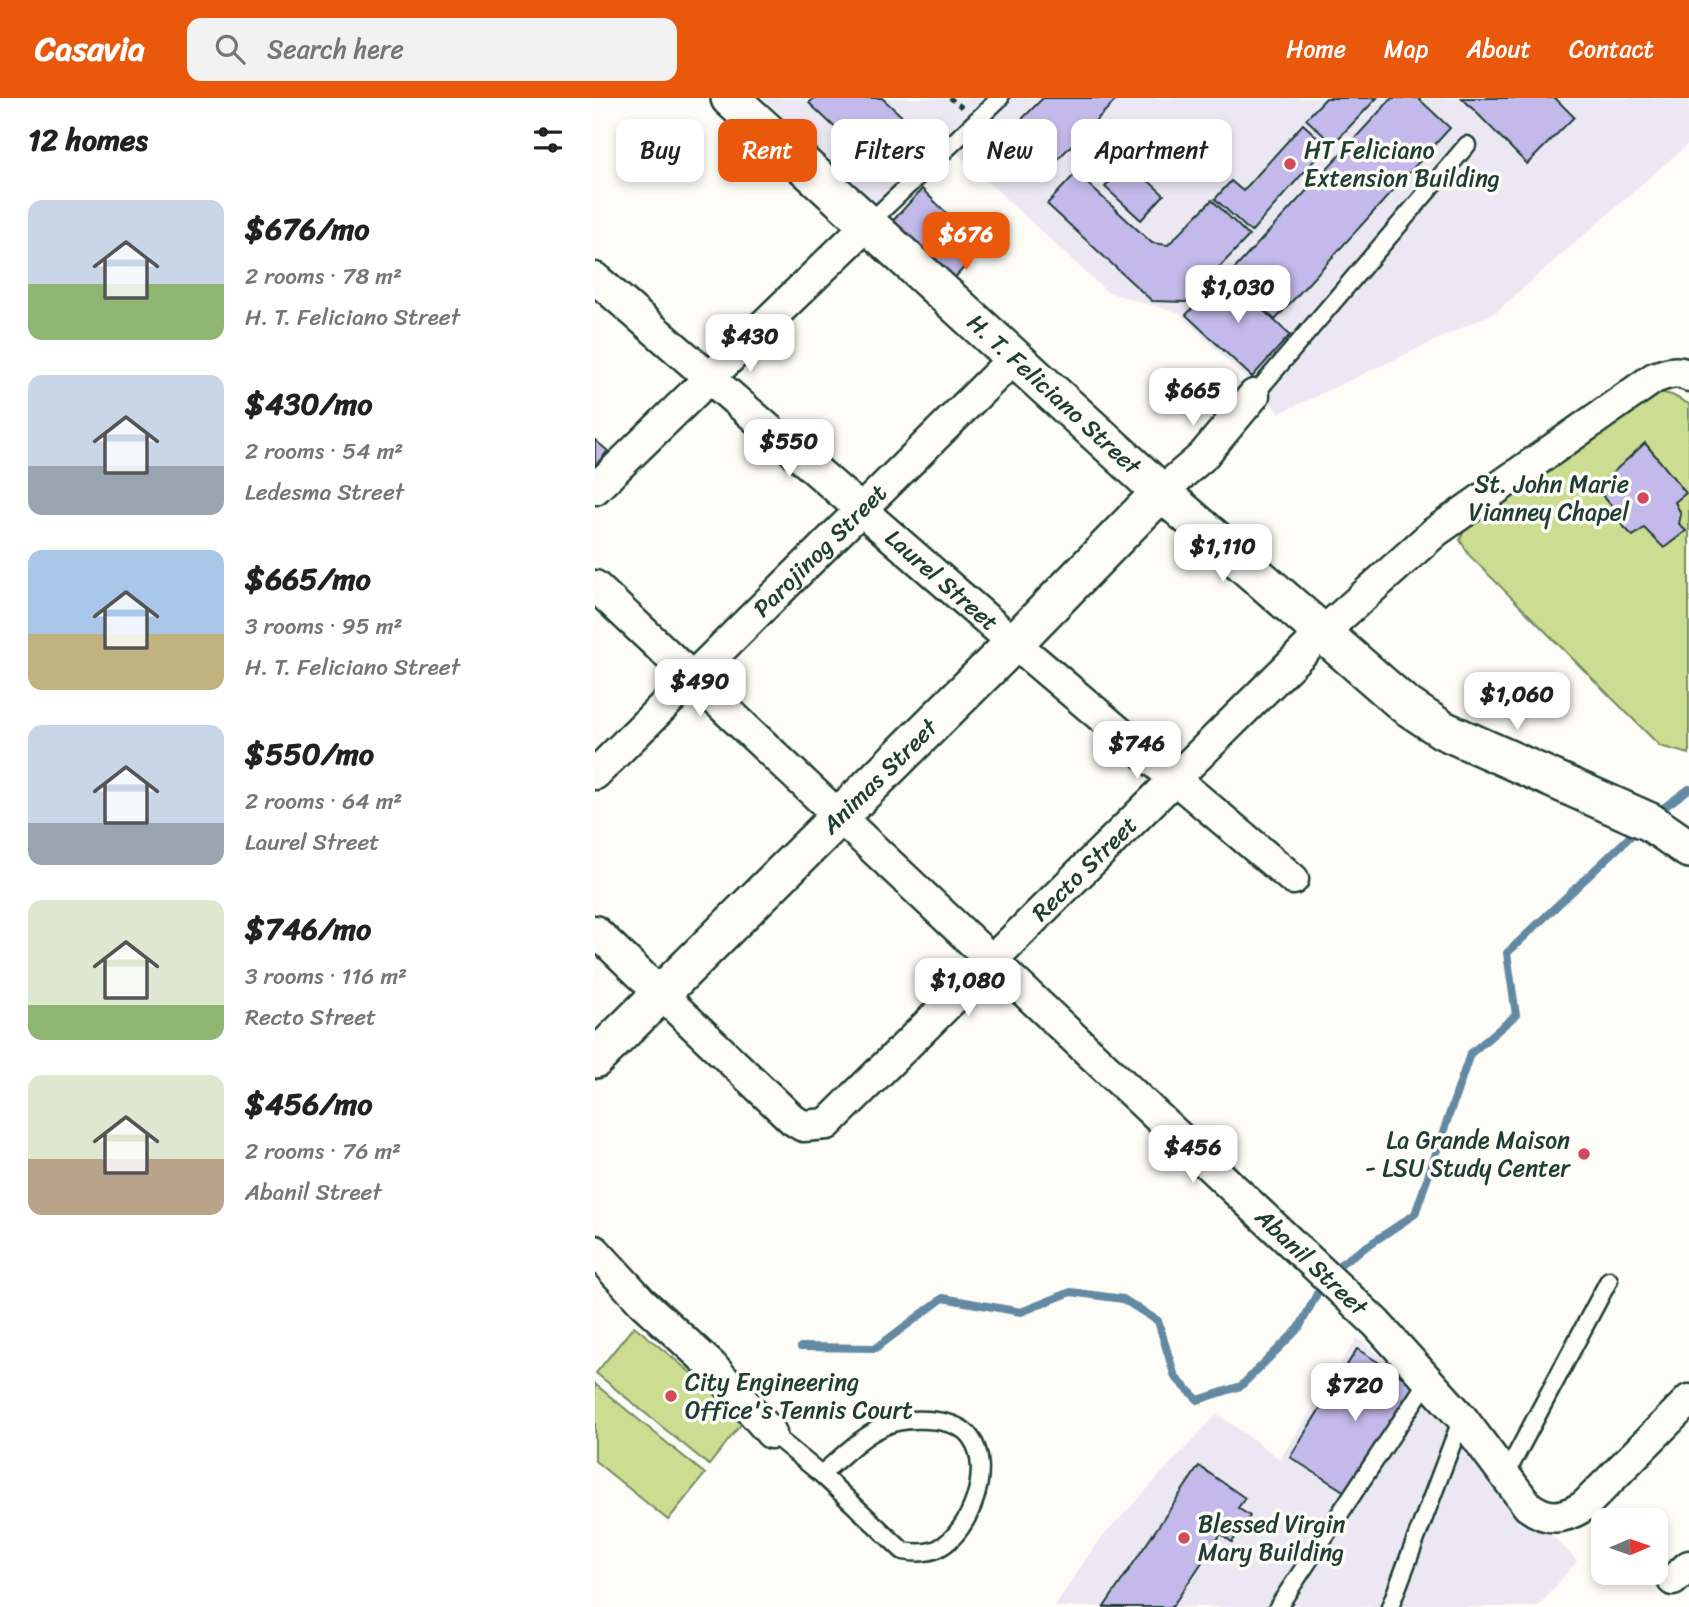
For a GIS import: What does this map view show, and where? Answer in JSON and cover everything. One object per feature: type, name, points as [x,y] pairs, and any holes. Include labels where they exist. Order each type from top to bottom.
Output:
[{"type":"street","name":"H. T. Feliciano Street","points":[[730,98],[1016,356],[1161,492],[1405,704],[1443,730],[1650,822],[1689,849]]},
{"type":"street","points":[[595,489],[869,223]]},
{"type":"street","name":"Laurel Street","points":[[595,278],[711,376],[1014,643],[1293,879]]},
{"type":"street","name":"Parojinog Street","points":[[595,774],[1016,356]]},
{"type":"street","name":"Recto Street","points":[[595,931],[793,1120],[803,1126],[827,1124],[1322,633],[1435,532],[1654,378],[1683,372],[1689,376]]},
{"type":"street","points":[[1161,492],[1202,457],[1254,395]]},
{"type":"street","name":"Animas Street","points":[[595,1059],[1014,643],[1161,492]]},
{"type":"street","name":"Abanil Street","points":[[595,586],[1376,1323],[1429,1379],[1528,1506],[1540,1516],[1554,1518],[1569,1515],[1584,1506],[1689,1400]]},
{"type":"street","points":[[595,1251],[642,1302],[712,1366],[771,1433]]},
{"type":"lane","points":[[869,223],[1000,98]]},
{"type":"lane","points":[[1254,395],[1467,145]]},
{"type":"lane","points":[[1505,1476],[1609,1280]]},
{"type":"lane","points":[[1278,1607],[1429,1379]]},
{"type":"lane","points":[[1390,1607],[1462,1418]]},
{"type":"lane","points":[[771,1433],[821,1474],[894,1546],[915,1553],[939,1548],[956,1531],[969,1513],[980,1470],[972,1438],[963,1429],[950,1423],[916,1420],[881,1427],[821,1474]]},
{"type":"shaded area","points":[[763,98],[1689,98],[1689,143],[1496,312],[1280,413],[1179,313],[1107,292],[988,182],[1057,182],[1057,119],[963,119],[963,159],[952,149],[949,152],[949,119],[831,119],[831,164],[817,150],[817,119],[785,119]]},
{"type":"shaded area","points":[[850,182],[919,182],[885,216]]},
{"type":"shaded area","points":[[1357,1338],[1435,1397],[1508,1490],[1577,1561],[1538,1607],[1054,1607],[1096,1544],[1217,1414],[1280,1459]]},
{"type":"green space","points":[[1659,392],[1689,404],[1689,754],[1660,746],[1469,555],[1460,540],[1465,528]]},
{"type":"green space","name":"City Engineering Office's Tennis Court","points":[[634,1326],[746,1418],[709,1465],[596,1373]]},
{"type":"green space","name":"City Engineering Office's Tennis Court","points":[[595,1384],[705,1474],[668,1520],[595,1461]]},
{"type":"building","points":[[814,98],[882,98],[905,119],[831,119],[831,124],[809,103]]},
{"type":"building","points":[[1043,98],[1118,98],[1097,119],[1071,119],[1071,146],[1057,160],[1057,119],[1022,119]]},
{"type":"building","points":[[1326,98],[1377,98],[1333,144],[1306,119]]},
{"type":"building","points":[[1392,98],[1418,98],[1450,128],[1275,320],[1228,276]]},
{"type":"building","points":[[1462,98],[1555,98],[1574,117],[1527,164]]},
{"type":"building","name":"HT Feliciano Extension Building","points":[[1303,124],[1327,146],[1251,232],[1215,199],[1230,182],[1243,191]]},
{"type":"building","points":[[1071,178],[1071,182],[1086,182],[1152,243],[1168,245],[1212,200],[1249,236],[1186,302],[1152,301],[1047,204]]},
{"type":"building","points":[[1110,182],[1150,182],[1164,195],[1141,220],[1105,187]]},
{"type":"building","points":[[922,189],[982,248],[948,285],[887,227]]},
{"type":"building","points":[[1224,274],[1290,335],[1252,377],[1186,315]]},
{"type":"building","points":[[595,440],[608,451],[595,466]]},
{"type":"building","name":"St. John Marie Vianney Chapel","points":[[1645,443],[1686,493],[1675,502],[1681,514],[1679,524],[1686,531],[1664,548],[1644,528],[1633,536],[1621,524],[1625,521],[1596,488]]},
{"type":"building","points":[[1357,1349],[1420,1388],[1353,1497],[1290,1457]]},
{"type":"building","name":"Blessed Virgin Mary Building","points":[[1199,1466],[1245,1498],[1238,1508],[1250,1516],[1232,1542],[1221,1534],[1172,1607],[1104,1607]]},
{"type":"waterway","points":[[1655,814],[1689,789]]},
{"type":"waterway","points":[[1330,1271],[1415,1214],[1470,1054],[1516,1015],[1507,953],[1638,829]]},
{"type":"waterway","points":[[801,1347],[876,1348],[943,1298],[1021,1312],[1071,1292],[1123,1299],[1158,1321],[1175,1377],[1198,1400],[1241,1386],[1299,1328],[1319,1290]]},
{"type":"place","name":"HT Feliciano Extension Building","points":[[1290,164]]},
{"type":"place","name":"St. John Marie Vianney Chapel","points":[[1643,498]]},
{"type":"place","name":"La Grande Maison - LSU Study Center","points":[[1584,1154]]},
{"type":"place","name":"City Engineering Office's Tennis Court","points":[[671,1396]]},
{"type":"place","name":"Blessed Virgin Mary Building","points":[[1184,1538]]}]
